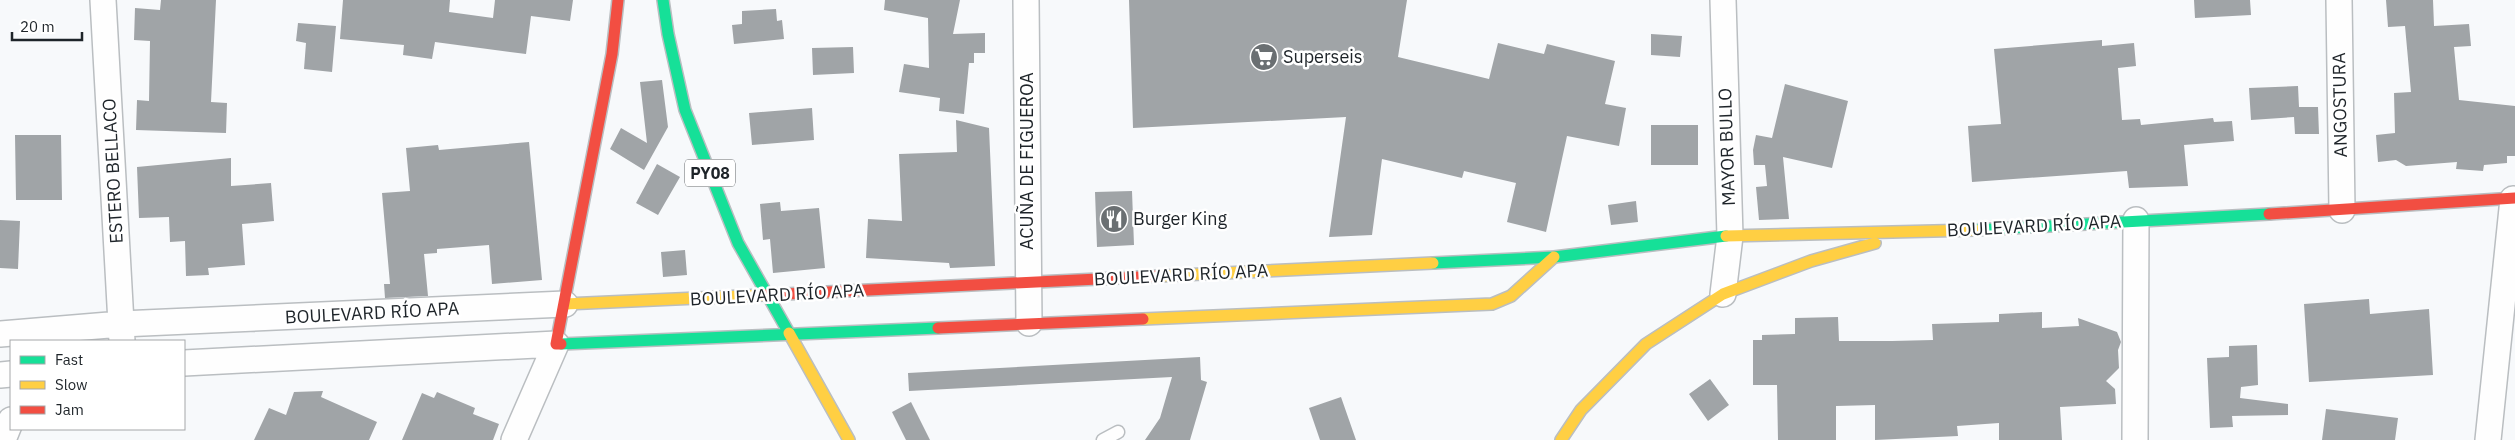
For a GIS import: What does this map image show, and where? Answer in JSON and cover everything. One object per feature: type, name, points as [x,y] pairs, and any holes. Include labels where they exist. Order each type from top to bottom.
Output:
[{"type":"main road","points":[[618,0],[612,54],[556,344],[1492,304],[1511,296],[1554,257]]},
{"type":"main road","name":"PY08","points":[[664,0],[668,34],[685,110],[738,243],[849,440]]},
{"type":"main road","name":"BOULEVARD RÍO APA","points":[[565,304],[768,296],[1554,257],[1730,236],[1915,232],[2342,210],[2514,199]]},
{"type":"main road","points":[[1561,440],[1581,410],[1646,344],[1723,294],[1811,261],[1915,232]]},
{"type":"street","name":"ESTERO BELLACO","points":[[103,0],[121,333]]},
{"type":"street","name":"ACUÑA DE FIGUEROA","points":[[1026,0],[1029,323]]},
{"type":"street","name":"MAYOR BULLO","points":[[1723,294],[1730,236],[1724,0]]},
{"type":"street","name":"ANGOSTURA","points":[[2339,0],[2342,210]]},
{"type":"street","points":[[2488,440],[2514,199]]},
{"type":"street","points":[[2135,440],[2136,220]]},
{"type":"street","name":"BOULEVARD RÍO APA","points":[[0,334],[121,333],[565,304]]},
{"type":"street","points":[[185,363],[556,344],[514,440]]},
{"type":"street","points":[[3,440],[10,422]]},
{"type":"lane","points":[[1103,440],[1118,432]]},
{"type":"building","points":[[161,0],[216,0],[211,102],[227,103],[226,133],[136,130],[137,100],[149,101],[150,41],[134,40],[135,8],[160,10]]},
{"type":"building","points":[[343,0],[450,0],[449,12],[493,18],[495,0],[573,0],[570,21],[531,16],[526,54],[435,42],[432,59],[403,55],[404,45],[340,39]]},
{"type":"building","points":[[885,0],[960,0],[953,34],[985,33],[985,53],[974,53],[974,63],[969,63],[964,114],[939,111],[940,98],[899,92],[904,64],[929,68],[928,18],[884,10]]},
{"type":"building","points":[[1129,0],[1407,0],[1398,57],[1489,79],[1498,43],[1544,54],[1547,44],[1615,61],[1605,104],[1626,108],[1619,146],[1567,136],[1546,232],[1507,222],[1516,183],[1464,171],[1462,178],[1382,159],[1372,235],[1329,237],[1346,117],[1133,128]]},
{"type":"building","points":[[2194,0],[2250,0],[2251,15],[2195,18]]},
{"type":"building","points":[[2386,0],[2433,0],[2434,26],[2469,24],[2471,46],[2454,47],[2459,100],[2515,106],[2515,156],[2507,156],[2507,163],[2484,165],[2483,171],[2456,169],[2457,162],[2406,166],[2396,160],[2378,162],[2376,135],[2395,133],[2394,93],[2411,92],[2405,26],[2388,27]]},
{"type":"building","points":[[776,9],[777,21],[782,20],[784,39],[734,44],[732,25],[742,24],[742,11]]},
{"type":"building","points":[[298,23],[336,26],[332,72],[304,69],[306,43],[296,41]]},
{"type":"building","points":[[1651,34],[1682,36],[1680,57],[1651,55]]},
{"type":"building","points":[[2102,40],[2102,46],[2134,43],[2136,66],[2118,68],[2122,120],[2140,119],[2141,125],[2213,118],[2214,122],[2232,121],[2234,141],[2184,145],[2188,186],[2129,188],[2127,171],[1972,182],[1968,126],[2001,124],[1994,49]]},
{"type":"building","points":[[853,47],[854,73],[813,75],[812,48]]},
{"type":"building","points":[[662,80],[668,127],[644,170],[610,149],[621,128],[647,143],[640,82]]},
{"type":"building","points":[[1785,84],[1848,101],[1832,168],[1783,157],[1789,219],[1759,220],[1756,187],[1767,186],[1765,165],[1754,165],[1753,150],[1756,135],[1772,138]]},
{"type":"building","points":[[2298,86],[2299,107],[2318,107],[2319,134],[2295,134],[2294,117],[2251,120],[2249,88]]},
{"type":"building","points":[[812,108],[814,140],[752,145],[749,113]]},
{"type":"building","points":[[956,120],[989,128],[995,266],[950,268],[949,263],[866,258],[868,219],[902,221],[899,154],[957,152]]},
{"type":"building","points":[[1651,125],[1698,125],[1698,165],[1651,165]]},
{"type":"building","points":[[15,135],[61,135],[62,200],[16,200]]},
{"type":"building","points":[[529,142],[542,280],[492,284],[489,245],[437,249],[437,253],[424,254],[428,296],[385,298],[384,284],[390,284],[382,193],[410,191],[406,148],[438,145],[439,150]]},
{"type":"building","points":[[231,158],[231,186],[271,183],[274,221],[242,224],[245,265],[208,268],[209,275],[186,276],[185,241],[170,242],[169,217],[139,218],[137,167]]},
{"type":"building","points":[[657,164],[680,177],[658,215],[636,203]]},
{"type":"building","name":"Burger King","points":[[1132,191],[1134,245],[1097,247],[1095,192]]},
{"type":"building","points":[[1636,201],[1638,222],[1611,225],[1608,205]]},
{"type":"building","points":[[780,202],[781,211],[819,208],[825,268],[773,273],[770,239],[763,240],[760,204]]},
{"type":"building","points":[[0,220],[20,221],[18,269],[0,268]]},
{"type":"building","points":[[685,250],[687,275],[663,277],[661,252]]},
{"type":"building","points":[[2369,299],[2370,314],[2429,309],[2433,375],[2309,382],[2304,304]]},
{"type":"building","points":[[2042,312],[2042,328],[2079,326],[2078,318],[2117,332],[2121,342],[2118,350],[2119,368],[2106,381],[2115,389],[2116,404],[2060,407],[2062,440],[1999,440],[1999,423],[1957,426],[1958,436],[1875,440],[1875,405],[1836,406],[1836,440],[1778,440],[1777,385],[1753,385],[1753,340],[1762,340],[1762,335],[1795,334],[1795,318],[1838,317],[1839,341],[1892,341],[1933,340],[1932,324],[1999,322],[1999,314]]},
{"type":"building","points":[[2257,345],[2258,385],[2241,387],[2240,398],[2288,404],[2288,415],[2232,416],[2233,427],[2210,428],[2207,358],[2229,357],[2229,346]]},
{"type":"building","points":[[1200,357],[1201,380],[1207,382],[1190,440],[1145,440],[1160,418],[1172,377],[909,391],[908,373]]},
{"type":"building","points":[[1710,379],[1729,405],[1708,421],[1689,394]]},
{"type":"building","points":[[323,391],[321,397],[377,422],[369,440],[254,440],[269,408],[286,415],[294,392]]},
{"type":"building","points":[[437,392],[475,408],[473,414],[499,424],[493,440],[402,440],[422,393],[434,398]]},
{"type":"building","points":[[1341,397],[1356,440],[1320,440],[1309,408]]},
{"type":"building","points":[[911,402],[930,440],[906,440],[892,412]]},
{"type":"building","points":[[2326,409],[2398,418],[2395,440],[2322,440]]},
{"type":"traffic: fast","points":[[663,0],[668,34],[685,110],[738,243],[789,333]]},
{"type":"traffic: fast","points":[[1975,230],[2269,214]]},
{"type":"traffic: fast","points":[[1433,263],[1554,257],[1726,236]]},
{"type":"traffic: fast","points":[[561,344],[938,328]]},
{"type":"traffic: slow","points":[[1726,236],[1975,230]]},
{"type":"traffic: slow","points":[[1561,440],[1581,410],[1646,344],[1723,294],[1811,261],[1875,243]]},
{"type":"traffic: slow","points":[[1143,319],[1492,304],[1511,296],[1554,257]]},
{"type":"traffic: slow","points":[[1160,276],[1433,263]]},
{"type":"traffic: slow","points":[[565,304],[765,295]]},
{"type":"traffic: slow","points":[[789,333],[849,440]]},
{"type":"traffic: jam","points":[[561,344],[556,344],[612,54],[618,0]]},
{"type":"traffic: jam","points":[[2269,214],[2515,198]]},
{"type":"traffic: jam","points":[[765,295],[1160,276]]},
{"type":"traffic: jam","points":[[938,328],[1143,319]]},
{"type":"place","name":"Superseis","points":[[1264,57]]},
{"type":"place","name":"Burger King","points":[[1114,219]]}]
